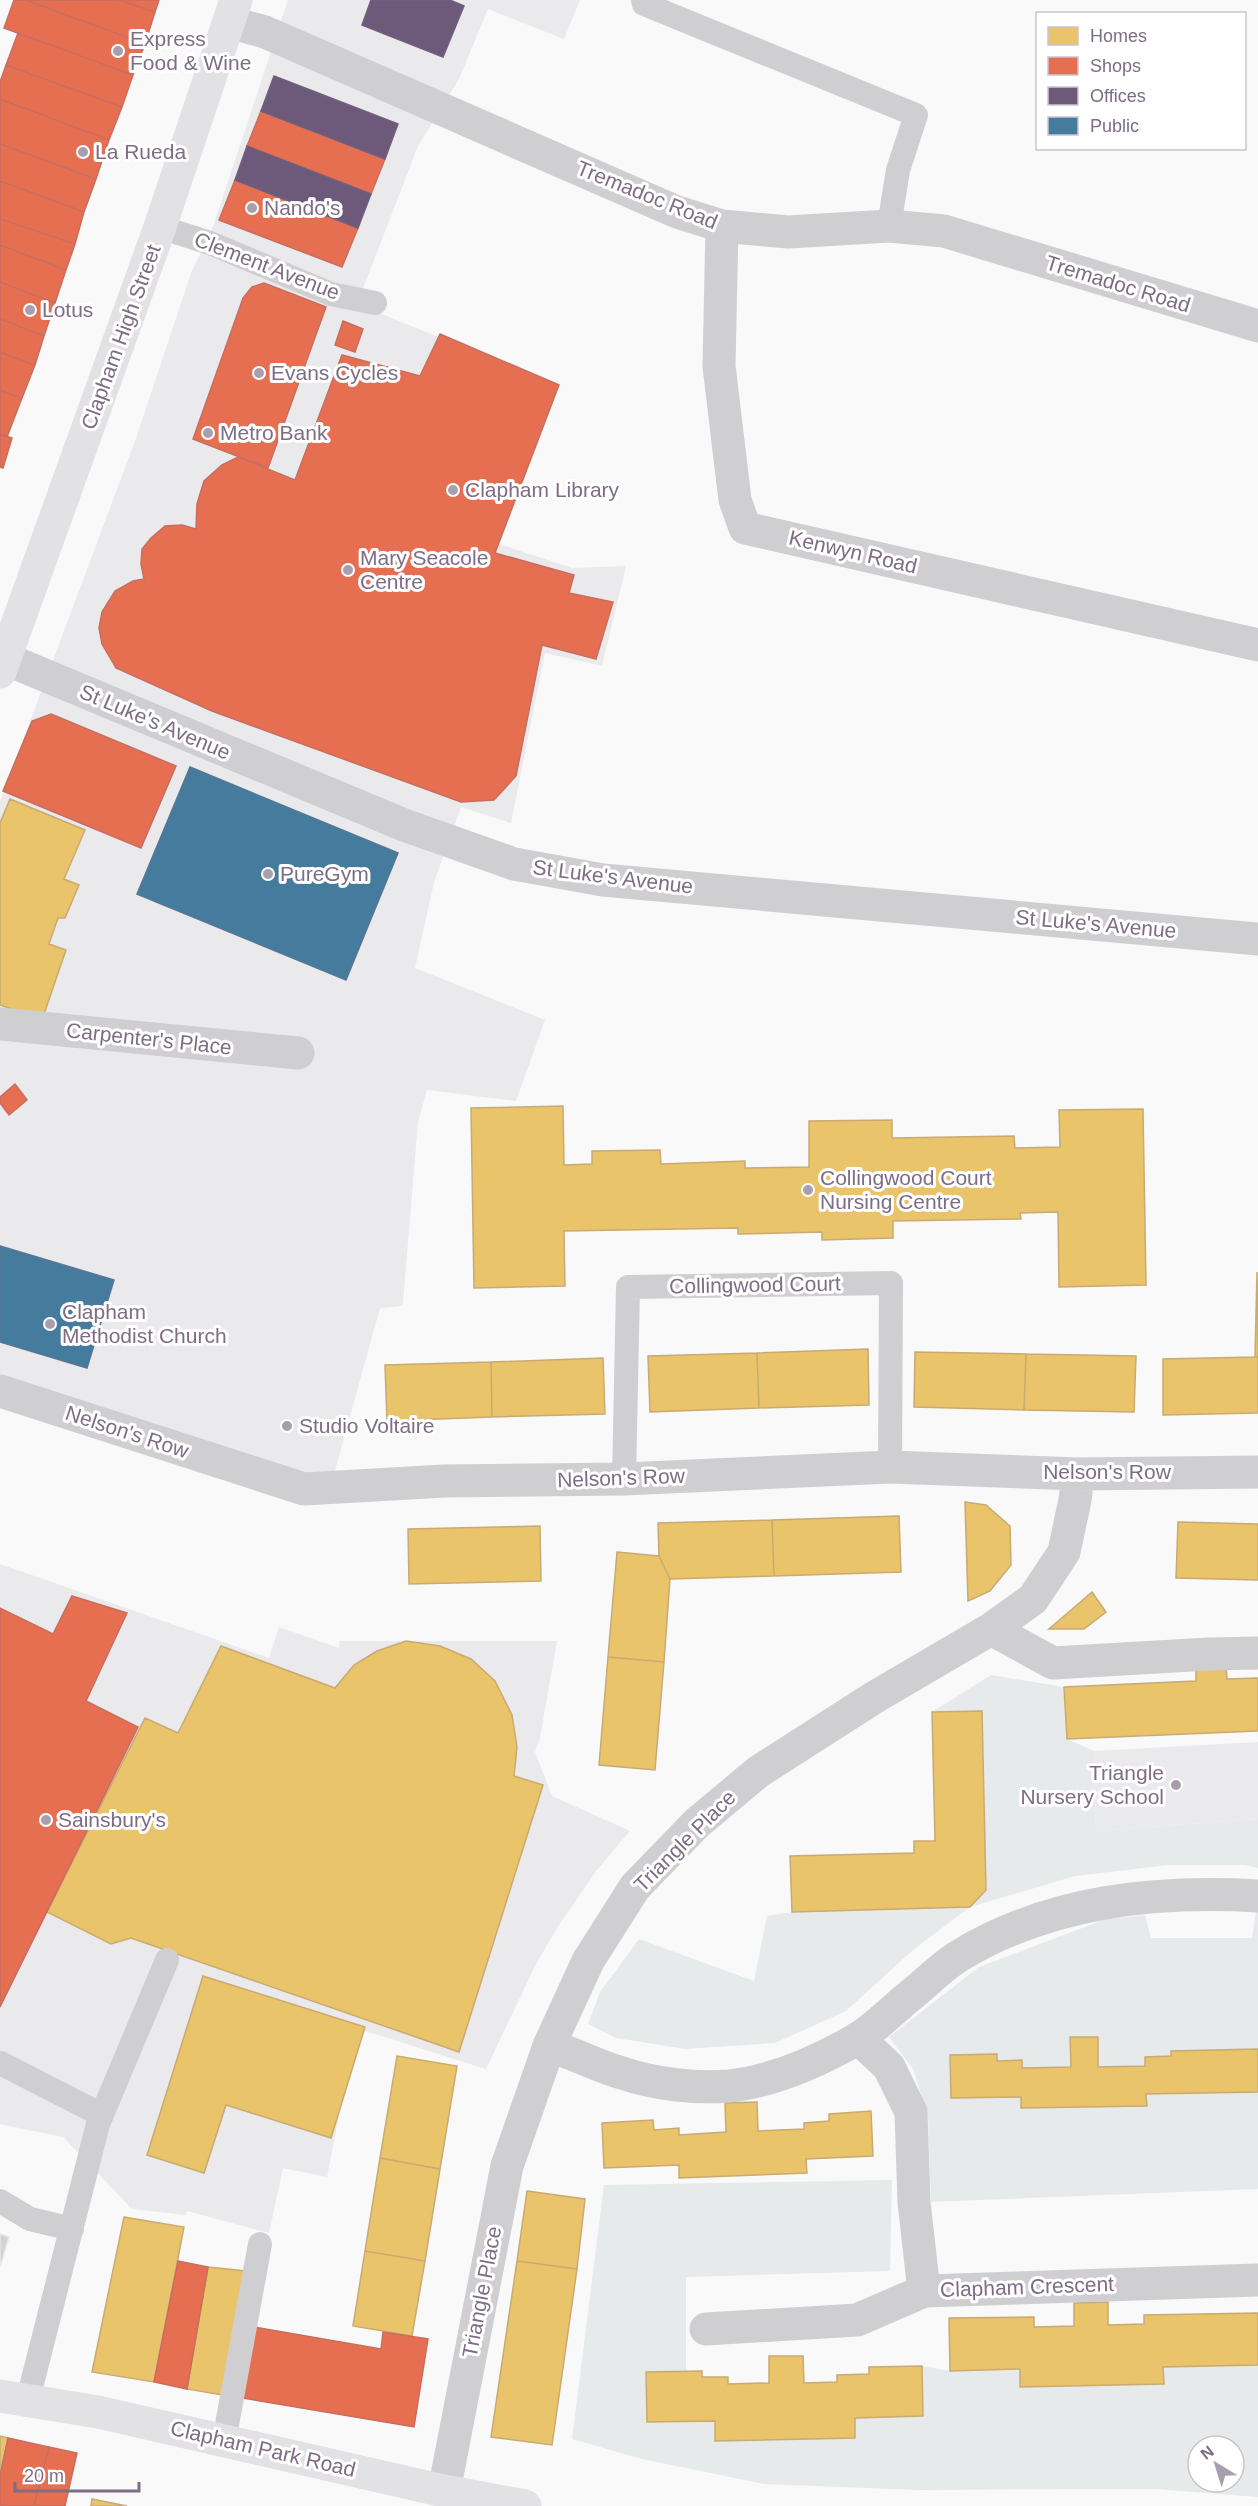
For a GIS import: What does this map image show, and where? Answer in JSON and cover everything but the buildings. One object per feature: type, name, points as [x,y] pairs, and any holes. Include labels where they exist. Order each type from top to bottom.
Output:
[{"type":"main road","name":"Clapham High Street","points":[[3,665],[160,226],[233,11]]},
{"type":"main road","name":"Clapham Park Road","points":[[14,2398],[98,2412],[444,2491],[525,2506]]},
{"type":"street","name":"Tremadoc Road","points":[[233,11],[265,32],[676,212],[722,226],[788,232],[889,226],[944,231],[1258,326]]},
{"type":"street","name":"Kenwyn Road","points":[[722,226],[719,366],[735,501],[745,528],[1258,645]]},
{"type":"street","name":"St Luke's Avenue","points":[[3,665],[404,825],[514,864],[603,880],[1258,939]]},
{"type":"street","name":"Carpenter's Place","points":[[0,1024],[298,1053]]},
{"type":"street","name":"Nelson's Row","points":[[0,1391],[304,1489],[444,1481],[624,1479],[890,1467],[1078,1474],[1258,1472]]},
{"type":"street","name":"Triangle Place","points":[[444,2491],[507,2166],[549,2046],[588,1961],[635,1887],[697,1823],[758,1772],[875,1697],[991,1629],[1033,1599],[1064,1552],[1078,1474]]},
{"type":"street","points":[[991,1629],[1053,1663],[1258,1653]]},
{"type":"street","points":[[549,2046],[622,2073],[679,2085],[730,2086],[775,2077],[816,2060],[858,2038],[958,1956],[1025,1924],[1086,1906],[1150,1895],[1258,1896]]},
{"type":"street","name":"Clapham Crescent","points":[[858,2038],[889,2067],[911,2112],[914,2202],[924,2291],[1258,2280]]},
{"type":"street","points":[[706,2329],[857,2320],[924,2291]]},
{"type":"lane","points":[[643,0],[644,4],[916,115],[898,170],[889,226]]},
{"type":"lane","name":"Clement Avenue","points":[[160,226],[210,243],[331,294],[375,303]]},
{"type":"lane","name":"Collingwood Court","points":[[624,1479],[628,1287],[891,1283],[890,1467]]},
{"type":"lane","points":[[14,2398],[72,2229],[102,2115],[167,1960]]},
{"type":"lane","points":[[0,2063],[102,2115]]},
{"type":"lane","points":[[0,2201],[30,2219],[72,2229]]},
{"type":"lane","points":[[224,2441],[261,2244]]},
{"type":"shaded area","points":[[288,0],[580,0],[564,39],[488,9],[459,79],[418,146],[357,304],[552,383],[496,543],[572,568],[626,566],[602,666],[545,653],[511,823],[461,807],[434,882],[415,968],[545,1020],[516,1101],[427,1090],[418,1122],[403,1302],[402,1306],[380,1308],[331,1485],[0,1379],[0,802],[135,441],[191,273],[214,224]]},
{"type":"shaded area","points":[[0,1564],[269,1658],[279,1627],[339,1648],[340,1641],[557,1641],[540,1738],[535,1752],[552,1796],[630,1831],[596,1871],[557,1928],[535,1966],[486,2069],[356,2028],[327,2177],[283,2168],[269,2233],[187,2211],[186,2215],[132,2209],[63,2137],[0,2124]]},
{"type":"shaded area","points":[[991,1675],[1064,1687],[1067,1739],[1094,1751],[1096,1831],[1258,1819],[1258,1868],[1245,1865],[1169,1865],[1075,1876],[970,1907],[986,1890],[982,1711],[932,1712]]},
{"type":"shaded area","name":"Triangle Nursery School","points":[[1258,1742],[1258,1819],[1096,1831],[1094,1751]]},
{"type":"shaded area","points":[[970,1907],[913,1950],[846,2011],[775,2043],[685,2049],[616,2038],[588,2024],[600,1992],[639,1939],[754,1981],[767,1916],[792,1912]]},
{"type":"shaded area","points":[[1256,1911],[1258,1912],[1258,2189],[931,2202],[928,2116],[913,2069],[889,2037],[979,1967],[1106,1919],[1145,1915],[1151,1938],[1252,1938]]},
{"type":"shaded area","points":[[892,2180],[890,2271],[686,2277],[686,2371],[646,2372],[647,2422],[715,2421],[715,2441],[855,2438],[855,2418],[923,2416],[922,2366],[950,2371],[1020,2369],[1021,2387],[1163,2384],[1163,2367],[1258,2365],[1258,2497],[1219,2494],[1246,2494],[1246,2434],[1186,2434],[1186,2491],[1155,2489],[917,2490],[764,2484],[642,2459],[572,2439],[604,2185]]},
{"type":"place","name":"Express Food & Wine","points":[[118,51]]},
{"type":"place","name":"La Rueda","points":[[83,152]]},
{"type":"place","name":"Nando's","points":[[252,208]]},
{"type":"place","name":"Lotus","points":[[30,310]]},
{"type":"place","name":"Evans Cycles","points":[[259,373]]},
{"type":"place","name":"Metro Bank","points":[[208,433]]},
{"type":"place","name":"Clapham Library","points":[[453,490]]},
{"type":"place","name":"Mary Seacole Centre","points":[[348,570]]},
{"type":"place","name":"PureGym","points":[[268,874]]},
{"type":"place","name":"Collingwood Court Nursing Centre","points":[[808,1190]]},
{"type":"place","name":"Clapham Methodist Church","points":[[50,1324]]},
{"type":"place","name":"Studio Voltaire","points":[[287,1426]]},
{"type":"place","name":"Triangle Nursery School","points":[[1176,1785]]},
{"type":"place","name":"Sainsbury's","points":[[46,1820]]}]
